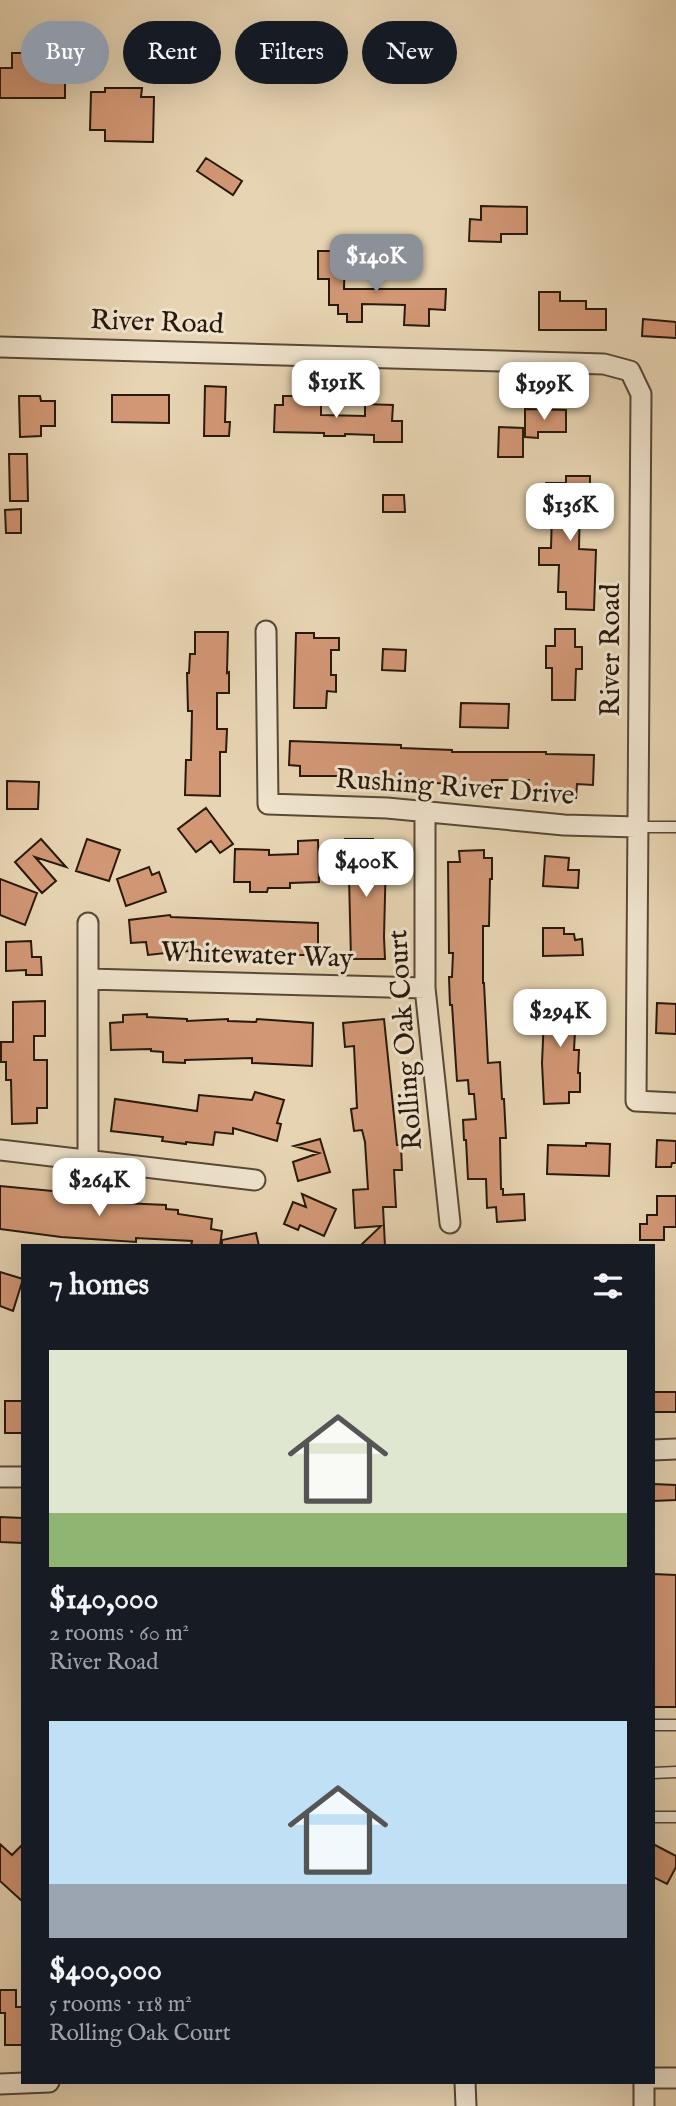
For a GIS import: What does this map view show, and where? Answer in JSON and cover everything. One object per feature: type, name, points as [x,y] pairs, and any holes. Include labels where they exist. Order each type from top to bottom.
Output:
[{"type":"street","name":"River Road","points":[[0,347],[604,364],[630,371],[641,394],[636,1101],[676,1103]]},
{"type":"street","name":"Rushing River Drive","points":[[266,631],[268,804],[425,811],[564,825],[637,827]]},
{"type":"street","name":"Rolling Oak Court","points":[[425,811],[425,988],[450,1223]]},
{"type":"street","points":[[88,923],[88,1160]]},
{"type":"street","name":"Whitewater Way","points":[[88,979],[425,988]]},
{"type":"street","points":[[0,1150],[255,1180]]},
{"type":"street","points":[[655,1450],[676,1449]]},
{"type":"street","points":[[0,1477],[21,1477]]},
{"type":"street","points":[[655,2078],[676,2078]]},
{"type":"street","points":[[0,2084],[21,2083]]},
{"type":"street","points":[[465,2084],[466,2106]]},
{"type":"street","points":[[643,2084],[644,2106]]},
{"type":"lane","points":[[637,827],[676,827]]},
{"type":"lane","points":[[655,1725],[676,1725]]},
{"type":"lane","points":[[655,1773],[676,1772]]},
{"type":"lane","points":[[655,1817],[676,1817]]},
{"type":"building","points":[[12,53],[21,53],[21,84],[65,84],[65,98],[0,98],[0,68],[12,68]]},
{"type":"building","points":[[105,88],[142,88],[141,97],[154,97],[153,142],[105,141],[105,130],[90,130],[91,92],[105,92]]},
{"type":"building","points":[[206,158],[242,181],[233,195],[197,171]]},
{"type":"building","points":[[481,206],[527,207],[527,234],[501,234],[501,242],[469,241],[470,219],[481,220]]},
{"type":"building","points":[[318,251],[345,251],[344,289],[446,289],[445,310],[429,309],[429,326],[404,325],[405,305],[362,304],[362,322],[347,322],[347,314],[338,314],[338,305],[329,305],[329,279],[318,279]]},
{"type":"building","points":[[539,292],[560,292],[560,301],[586,301],[586,309],[606,309],[606,330],[539,330]]},
{"type":"building","points":[[643,319],[676,322],[676,338],[642,336]]},
{"type":"building","points":[[205,386],[226,387],[225,422],[230,422],[229,436],[204,436]]},
{"type":"building","points":[[112,395],[169,395],[169,423],[112,422]]},
{"type":"building","points":[[19,396],[40,396],[41,401],[55,401],[55,426],[41,426],[41,436],[20,437]]},
{"type":"building","points":[[283,396],[321,396],[321,415],[365,416],[365,404],[393,405],[392,421],[402,421],[402,442],[374,442],[374,435],[324,436],[324,433],[274,432],[275,405],[283,405]]},
{"type":"building","points":[[525,409],[566,410],[566,432],[538,432],[538,438],[525,437]]},
{"type":"building","points":[[499,427],[523,428],[523,457],[498,457]]},
{"type":"building","points":[[9,454],[27,454],[28,501],[10,501]]},
{"type":"building","points":[[566,476],[590,476],[590,497],[580,497],[579,549],[596,550],[594,610],[566,609],[566,592],[558,592],[559,565],[539,565],[539,548],[551,548],[552,514],[546,514],[546,483],[566,483]]},
{"type":"building","points":[[383,495],[404,495],[405,512],[383,512]]},
{"type":"building","points":[[21,509],[21,533],[6,533],[5,510]]},
{"type":"building","points":[[555,629],[575,629],[575,647],[582,647],[582,669],[576,669],[575,700],[552,700],[552,668],[546,668],[546,646],[555,646]]},
{"type":"building","points":[[195,632],[228,632],[229,693],[217,693],[217,729],[227,729],[226,752],[220,752],[220,796],[185,795],[186,760],[191,760],[192,711],[188,711],[187,673],[190,654],[195,654]]},
{"type":"building","points":[[296,633],[314,633],[314,638],[339,638],[339,650],[331,650],[331,675],[336,675],[336,692],[327,691],[326,708],[294,708]]},
{"type":"building","points":[[383,649],[406,650],[405,671],[382,670]]},
{"type":"building","points":[[461,703],[509,704],[508,728],[460,727]]},
{"type":"building","points":[[290,741],[401,745],[401,748],[452,752],[594,755],[593,785],[577,784],[576,798],[558,798],[558,794],[529,793],[529,780],[492,780],[492,788],[432,783],[432,780],[382,780],[382,776],[300,776],[300,766],[289,765]]},
{"type":"building","points":[[7,781],[39,782],[38,809],[7,809]]},
{"type":"building","points":[[206,808],[233,844],[220,853],[211,841],[196,852],[178,829]]},
{"type":"building","points":[[41,839],[66,867],[35,857],[56,881],[42,893],[15,862]]},
{"type":"building","points":[[87,839],[120,850],[109,881],[76,871]]},
{"type":"building","points":[[345,839],[373,839],[373,856],[386,857],[385,959],[351,959],[349,877],[344,877]]},
{"type":"building","points":[[318,840],[319,882],[290,883],[290,888],[268,888],[267,892],[250,892],[250,882],[234,882],[235,849],[269,850],[269,855],[298,854],[298,841]]},
{"type":"building","points":[[484,850],[484,858],[492,858],[492,879],[489,926],[483,926],[483,983],[488,1063],[500,1062],[504,1099],[506,1138],[500,1138],[501,1189],[503,1195],[524,1194],[525,1220],[497,1222],[496,1207],[487,1208],[486,1179],[468,1179],[463,1120],[476,1119],[474,1094],[469,1094],[468,1080],[457,1081],[450,1005],[449,977],[452,977],[453,953],[449,953],[448,862],[460,862],[459,851]]},
{"type":"building","points":[[545,856],[569,858],[568,870],[579,870],[578,888],[543,886]]},
{"type":"building","points":[[149,867],[152,875],[159,872],[166,892],[126,906],[117,879]]},
{"type":"building","points":[[0,879],[37,893],[25,925],[0,915]]},
{"type":"building","points":[[170,915],[318,923],[318,955],[184,951],[148,955],[146,942],[131,943],[129,920]]},
{"type":"building","points":[[543,928],[564,928],[564,934],[574,934],[575,940],[582,939],[583,955],[543,956]]},
{"type":"building","points":[[31,941],[32,957],[41,957],[42,975],[26,975],[26,970],[6,971],[6,942]]},
{"type":"building","points":[[545,993],[577,994],[574,1050],[579,1050],[580,1092],[569,1092],[569,1103],[544,1104],[542,1063]]},
{"type":"building","points":[[45,1001],[45,1036],[34,1036],[34,1060],[47,1060],[47,1108],[37,1108],[37,1123],[12,1124],[11,1080],[6,1080],[6,1062],[1,1062],[1,1042],[13,1042],[13,1002]]},
{"type":"building","points":[[657,1003],[676,1004],[676,1034],[656,1033]]},
{"type":"building","points":[[147,1014],[147,1017],[187,1021],[228,1019],[256,1022],[257,1019],[313,1023],[312,1066],[252,1063],[252,1058],[163,1062],[163,1052],[151,1049],[111,1050],[110,1023],[123,1022],[123,1015]]},
{"type":"building","points":[[384,1019],[402,1170],[394,1170],[396,1207],[383,1207],[385,1244],[362,1244],[381,1226],[355,1228],[353,1190],[368,1189],[365,1142],[362,1130],[354,1131],[351,1109],[357,1108],[354,1046],[345,1047],[343,1023]]},
{"type":"building","points":[[255,1092],[284,1100],[277,1123],[281,1124],[277,1141],[233,1128],[233,1134],[215,1132],[213,1145],[162,1141],[163,1137],[111,1131],[115,1099],[197,1111],[199,1095],[252,1100]]},
{"type":"building","points":[[320,1139],[330,1172],[298,1181],[293,1162],[319,1153],[294,1146]]},
{"type":"building","points":[[657,1140],[676,1141],[676,1163],[672,1163],[671,1167],[656,1167]]},
{"type":"building","points":[[586,1143],[610,1144],[609,1176],[547,1174],[548,1145],[586,1146]]},
{"type":"building","points":[[0,1186],[124,1199],[123,1203],[166,1205],[166,1209],[178,1210],[178,1214],[212,1219],[211,1229],[222,1231],[220,1244],[191,1244],[192,1241],[136,1238],[136,1242],[61,1237],[0,1229]]},
{"type":"building","points":[[302,1194],[336,1209],[324,1236],[300,1225],[298,1230],[284,1224],[293,1202],[306,1207]]},
{"type":"building","points":[[657,1196],[676,1196],[676,1227],[664,1227],[664,1240],[640,1240],[640,1224],[647,1224],[647,1215],[657,1215]]},
{"type":"building","points":[[256,1233],[259,1244],[222,1244],[222,1240]]},
{"type":"building","points":[[0,1272],[21,1278],[13,1311],[0,1306]]},
{"type":"building","points":[[655,1392],[676,1392],[676,1412],[655,1412]]},
{"type":"building","points":[[5,1401],[21,1401],[21,1433],[5,1433]]},
{"type":"building","points":[[655,1484],[676,1485],[676,1500],[655,1501]]},
{"type":"building","points":[[0,1517],[21,1518],[21,1543],[0,1542]]},
{"type":"building","points":[[655,1574],[676,1575],[676,1707],[655,1707]]},
{"type":"building","points":[[0,1844],[12,1855],[21,1846],[21,1900],[0,1881]]},
{"type":"building","points":[[655,1845],[676,1856],[676,1867],[667,1884],[655,1878]]},
{"type":"building","points":[[0,1990],[16,1990],[16,2007],[21,2007],[21,2045],[5,2045],[5,2013],[0,2013]]}]
